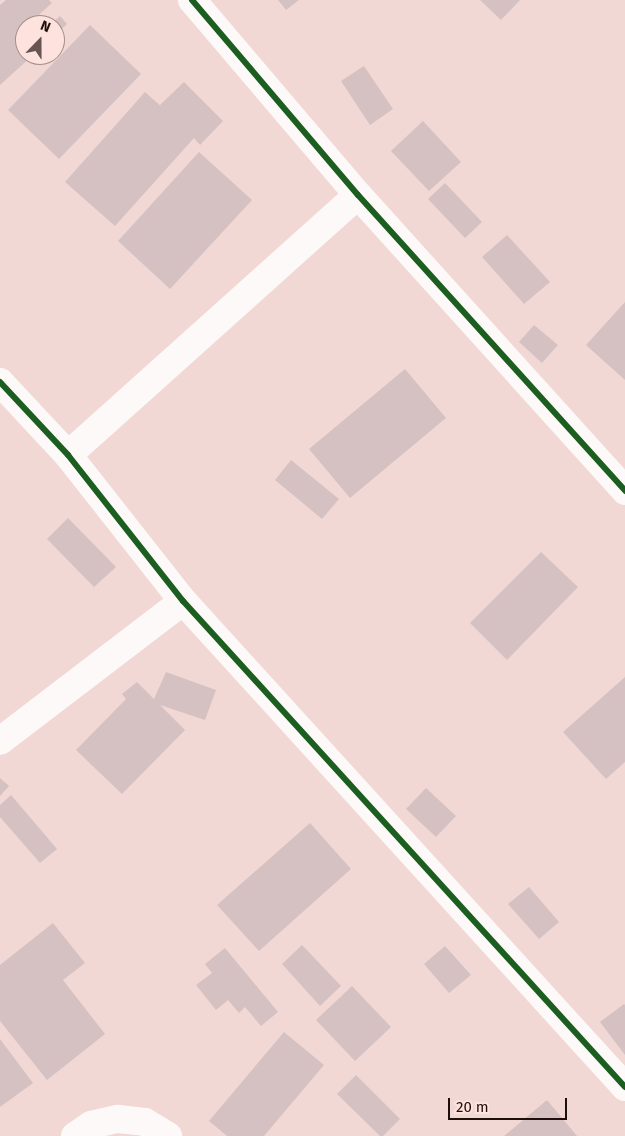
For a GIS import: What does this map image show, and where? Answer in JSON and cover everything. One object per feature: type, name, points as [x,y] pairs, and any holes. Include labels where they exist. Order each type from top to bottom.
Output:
[{"type":"street","points":[[192,0],[358,195],[625,491]]},
{"type":"street","points":[[68,454],[358,195]]},
{"type":"street","points":[[0,382],[68,454],[183,601],[625,1087]]},
{"type":"street","points":[[0,741],[183,601]]},
{"type":"street","points":[[75,1136],[91,1125],[118,1119],[146,1122],[168,1136]]},
{"type":"building","points":[[6,0],[49,0],[52,3],[39,15],[15,15],[15,65],[22,65],[0,85],[0,5]]},
{"type":"building","points":[[278,0],[299,0],[286,10]]},
{"type":"building","points":[[480,0],[520,0],[501,20]]},
{"type":"building","points":[[90,25],[141,74],[59,159],[8,110],[51,65],[65,65],[65,51]]},
{"type":"building","points":[[364,66],[393,109],[370,125],[341,81]]},
{"type":"building","points":[[184,82],[223,121],[200,145],[194,138],[115,226],[65,182],[145,92],[164,109],[160,105]]},
{"type":"building","points":[[423,121],[461,162],[429,191],[391,151]]},
{"type":"building","points":[[199,152],[252,200],[170,289],[118,241]]},
{"type":"building","points":[[445,183],[482,222],[465,238],[428,199]]},
{"type":"building","points":[[507,235],[550,282],[524,304],[482,257]]},
{"type":"building","points":[[625,302],[625,380],[586,345]]},
{"type":"building","points":[[534,325],[558,345],[542,363],[519,342]]},
{"type":"building","points":[[405,369],[446,418],[350,498],[309,449]]},
{"type":"building","points":[[291,460],[339,499],[322,519],[275,480]]},
{"type":"building","points":[[68,518],[116,567],[94,587],[47,539]]},
{"type":"building","points":[[541,552],[578,587],[507,660],[470,623]]},
{"type":"building","points":[[166,672],[216,690],[205,720],[160,705],[185,730],[122,794],[76,750],[126,699],[122,694],[137,682],[154,699]]},
{"type":"building","points":[[625,677],[625,762],[606,779],[563,732]]},
{"type":"building","points":[[0,778],[9,786],[0,796]]},
{"type":"building","points":[[426,788],[456,816],[436,837],[406,809]]},
{"type":"building","points":[[11,795],[57,849],[40,863],[0,817],[0,805]]},
{"type":"building","points":[[310,823],[351,869],[259,951],[217,905]]},
{"type":"building","points":[[529,887],[559,922],[539,939],[508,904]]},
{"type":"building","points":[[53,923],[85,963],[63,980],[105,1034],[47,1080],[0,1021],[0,965]]},
{"type":"building","points":[[302,945],[341,986],[320,1006],[282,964]]},
{"type":"building","points":[[445,946],[471,975],[449,993],[424,964]]},
{"type":"building","points":[[225,948],[278,1012],[261,1026],[245,1007],[239,1013],[228,1000],[216,1010],[196,985],[212,973],[205,964]]},
{"type":"building","points":[[352,986],[391,1027],[355,1061],[316,1020]]},
{"type":"building","points":[[625,1005],[625,1055],[600,1022]]},
{"type":"building","points":[[284,1032],[324,1065],[264,1136],[227,1136],[209,1121]]},
{"type":"building","points":[[0,1039],[33,1083],[0,1107]]},
{"type":"building","points":[[356,1075],[400,1119],[383,1136],[380,1136],[337,1094]]},
{"type":"building","points":[[547,1100],[577,1136],[504,1136]]},
{"type":"cycle path","points":[[192,0],[358,195],[625,491]]},
{"type":"cycle path","points":[[0,382],[68,455],[183,601],[625,1087]]}]
